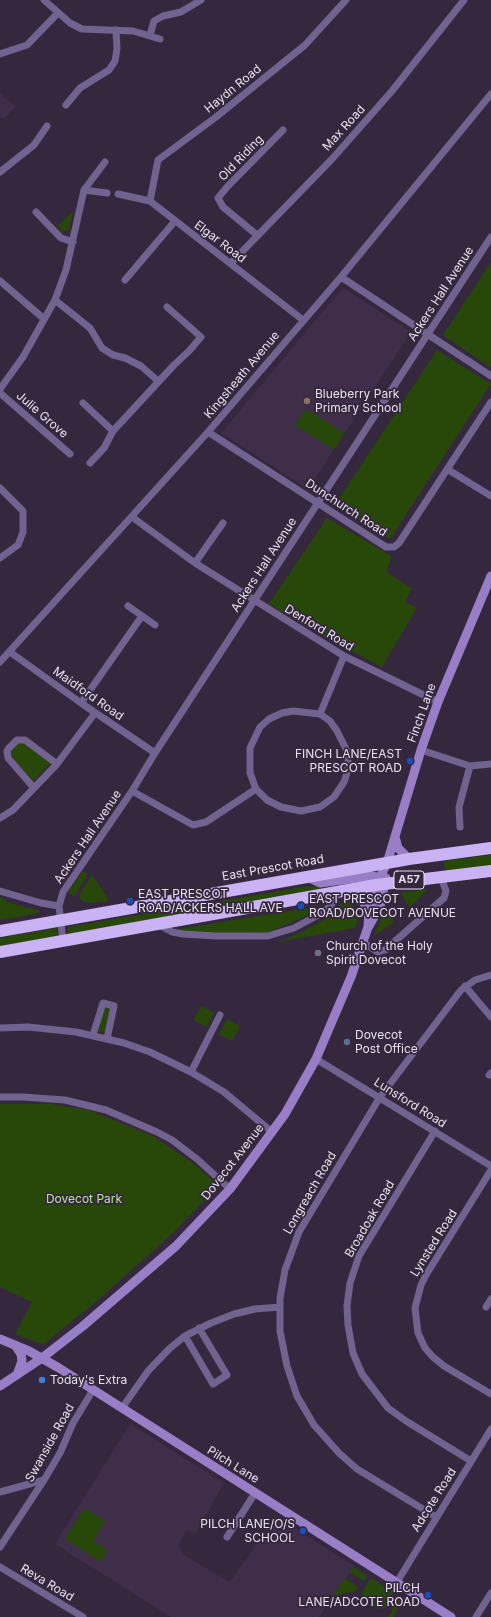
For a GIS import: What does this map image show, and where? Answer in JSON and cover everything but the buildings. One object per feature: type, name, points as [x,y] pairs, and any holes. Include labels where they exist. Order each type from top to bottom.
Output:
[{"type":"highway","name":"East Prescot Road","points":[[0,931],[409,859],[491,848]]},
{"type":"highway","name":"A57","points":[[0,952],[348,891],[381,882],[491,871]]},
{"type":"street","points":[[44,0],[70,23],[82,29],[99,31],[116,30],[150,35],[160,39]]},
{"type":"street","points":[[150,35],[154,21],[164,16],[181,12],[201,0]]},
{"type":"street","name":"Haydn Road","points":[[150,201],[158,160],[216,117],[305,45],[346,0]]},
{"type":"street","name":"Max Road","points":[[231,263],[332,159],[387,97],[432,43],[464,0]]},
{"type":"street","points":[[0,54],[27,45],[58,13]]},
{"type":"street","points":[[66,105],[80,88],[109,70],[115,61],[117,49],[116,30]]},
{"type":"street","name":"Kingsheath Avenue","points":[[0,662],[132,518],[208,432],[341,277],[491,94]]},
{"type":"street","points":[[0,172],[34,145],[47,126]]},
{"type":"street","name":"Old Riding","points":[[257,235],[223,207],[218,198],[283,130]]},
{"type":"street","points":[[0,389],[22,357],[43,318],[55,300],[66,270],[84,190],[105,162]]},
{"type":"street","points":[[84,190],[107,193]]},
{"type":"street","name":"Elgar Road","points":[[118,194],[150,201],[175,222],[231,263],[303,320]]},
{"type":"street","points":[[36,212],[61,238],[72,242]]},
{"type":"street","points":[[125,280],[175,222]]},
{"type":"street","name":"Ackers Hall Avenue","points":[[59,906],[63,892],[132,791],[155,753],[491,237]]},
{"type":"street","points":[[341,277],[427,336],[491,376]]},
{"type":"street","points":[[0,281],[43,318]]},
{"type":"street","points":[[55,300],[90,328],[102,348],[113,355],[125,358],[141,366],[158,381]]},
{"type":"street","points":[[90,463],[104,448],[113,431],[158,381],[189,352],[200,337],[167,307]]},
{"type":"street","points":[[0,374],[6,379]]},
{"type":"street","name":"Julie Grove","points":[[0,393],[70,454]]},
{"type":"street","points":[[491,402],[447,470],[491,496]]},
{"type":"street","points":[[83,403],[113,431]]},
{"type":"street","name":"Dunchurch Road","points":[[208,432],[386,547],[394,547],[399,543],[447,470]]},
{"type":"street","points":[[0,488],[23,511],[23,532],[18,545],[0,558]]},
{"type":"street","name":"Denford Road","points":[[132,518],[195,563],[344,656],[438,702]]},
{"type":"street","points":[[195,563],[223,523]]},
{"type":"street","name":"Finch Lane","points":[[381,882],[421,750],[438,702],[491,576]]},
{"type":"street","points":[[128,606],[155,625]]},
{"type":"street","points":[[81,703],[142,616]]},
{"type":"street","name":"Maidford Road","points":[[10,652],[95,713],[155,753]]},
{"type":"street","points":[[320,714],[344,656]]},
{"type":"street","points":[[293,711],[320,714],[330,721],[348,753],[348,770],[344,782],[334,797],[320,807],[301,811],[281,807],[267,800],[256,790],[250,773],[250,748],[260,727],[269,719],[282,713],[293,711]]},
{"type":"street","points":[[0,818],[13,810],[57,764],[95,713]]},
{"type":"street","points":[[34,788],[8,758],[7,750],[17,740],[25,740],[57,764]]},
{"type":"street","points":[[421,750],[470,766],[491,764]]},
{"type":"street","points":[[460,826],[459,807],[470,766]]},
{"type":"street","points":[[132,791],[193,825],[206,822],[256,790]]},
{"type":"street","points":[[394,837],[398,848],[409,859]]},
{"type":"street","points":[[307,877],[320,883],[371,876],[381,882]]},
{"type":"street","points":[[364,943],[378,952],[385,950],[444,898],[446,891],[442,877]]},
{"type":"street","name":"Dovecot Avenue","points":[[0,1386],[42,1358],[88,1322],[185,1237],[230,1188],[272,1132],[316,1059],[364,943],[368,927],[369,911],[381,882]]},
{"type":"street","name":"Dovecot Avenue","points":[[368,927],[377,913],[381,882]]},
{"type":"street","points":[[0,891],[41,903],[59,906],[63,940]]},
{"type":"street","points":[[348,891],[360,897],[369,911]]},
{"type":"street","points":[[157,924],[172,932],[183,934],[268,936],[294,928],[324,912],[332,904],[336,893]]},
{"type":"street","points":[[491,975],[475,980],[463,988],[491,1017]]},
{"type":"street","name":"Longreach Road","points":[[436,1517],[358,1469],[339,1453],[319,1431],[301,1403],[289,1374],[283,1350],[280,1307],[285,1270],[299,1232],[380,1097],[463,988]]},
{"type":"street","points":[[93,1035],[103,1003],[114,1006],[107,1038]]},
{"type":"street","points":[[191,1072],[220,1015]]},
{"type":"street","points":[[0,1028],[43,1028],[93,1035],[150,1052],[191,1072],[241,1104],[272,1132]]},
{"type":"street","name":"Lunsford Road","points":[[316,1059],[491,1166]]},
{"type":"street","points":[[0,1097],[65,1100],[106,1110],[172,1140],[197,1159],[230,1188]]},
{"type":"street","name":"Broadoak Road","points":[[435,1131],[359,1256],[350,1283],[347,1306],[348,1325],[357,1363],[368,1384],[388,1408],[406,1422],[471,1461]]},
{"type":"street","name":"Lynsted Road","points":[[491,1170],[420,1285],[415,1308],[418,1333],[425,1348],[444,1366],[491,1394]]},
{"type":"street","points":[[486,1307],[491,1299]]},
{"type":"street","points":[[122,1408],[148,1371],[169,1349],[186,1336],[199,1328],[224,1317],[245,1311],[280,1307]]},
{"type":"street","points":[[186,1336],[214,1384],[227,1375],[199,1328]]},
{"type":"street","name":"Pilch Lane","points":[[0,1339],[42,1358],[451,1617]]},
{"type":"street","points":[[15,1345],[20,1351],[22,1358],[17,1375]]},
{"type":"street","name":"Swanside Road","points":[[0,1548],[60,1453],[73,1423],[93,1390]]},
{"type":"street","name":"Adcote Road","points":[[396,1582],[491,1429]]},
{"type":"street","points":[[0,1492],[44,1480]]},
{"type":"street","points":[[227,1537],[255,1493]]},
{"type":"street","name":"Reva Road","points":[[0,1567],[83,1617]]},
{"type":"street","points":[[476,1617],[491,1593]]},
{"type":"street","points":[[67,1617],[71,1610]]},
{"type":"shaded area","points":[[0,92],[4,95],[3,97],[16,106],[5,118],[0,118]]},
{"type":"shaded area","name":"Blueberry Park Primary School","points":[[343,288],[411,332],[308,489],[221,433]]},
{"type":"shaded area","points":[[130,1424],[224,1483],[195,1534],[187,1530],[178,1544],[184,1555],[230,1582],[277,1517],[354,1566],[319,1617],[171,1617],[55,1544]]},
{"type":"green space","points":[[73,211],[69,230],[62,231],[57,226]]},
{"type":"green space","points":[[491,262],[491,368],[443,335]]},
{"type":"green space","points":[[437,350],[491,384],[390,539],[335,505]]},
{"type":"green space","points":[[306,409],[344,433],[334,450],[295,425]]},
{"type":"green space","points":[[327,518],[391,556],[387,572],[412,589],[405,602],[417,608],[382,667],[325,637],[269,604]]},
{"type":"green space","points":[[19,743],[24,743],[51,763],[33,781],[11,756],[11,751]]},
{"type":"green space","points":[[491,855],[491,866],[445,872],[444,861]]},
{"type":"green space","points":[[83,871],[88,874],[74,896],[68,892]]},
{"type":"green space","points":[[92,875],[108,898],[107,901],[89,903],[82,901],[80,898],[79,895]]},
{"type":"green space","points":[[309,886],[318,887],[320,890],[69,935],[67,927]]},
{"type":"green space","points":[[428,889],[410,907],[400,893]]},
{"type":"green space","points":[[0,897],[6,899],[6,902],[40,911],[39,913],[0,920]]},
{"type":"green space","points":[[343,902],[348,902],[356,908],[358,918],[355,928],[277,942],[302,932],[327,918]]},
{"type":"green space","points":[[309,908],[311,914],[269,932],[226,934],[178,931],[178,929]]},
{"type":"green space","points":[[384,910],[394,922],[374,936]]},
{"type":"green space","points":[[56,928],[58,937],[0,947],[0,938]]},
{"type":"green space","points":[[201,1006],[214,1013],[207,1027],[194,1020]]},
{"type":"green space","points":[[104,1007],[113,1009],[107,1033],[97,1031]]},
{"type":"green space","points":[[227,1019],[240,1026],[232,1041],[219,1034]]},
{"type":"green space","name":"Dovecot Park","points":[[0,1104],[51,1104],[89,1110],[153,1136],[194,1164],[214,1182],[214,1190],[174,1232],[98,1300],[45,1343],[41,1344],[15,1334],[32,1302],[0,1287]]},
{"type":"green space","points":[[84,1508],[105,1521],[93,1541],[108,1550],[101,1562],[65,1539]]},
{"type":"green space","points":[[353,1567],[367,1576],[364,1581],[349,1572]]},
{"type":"green space","points":[[345,1578],[358,1587],[355,1591],[333,1596]]},
{"type":"green space","points":[[371,1578],[394,1592],[385,1607],[382,1609],[377,1608],[362,1597],[362,1592]]},
{"type":"green space","points":[[397,1595],[404,1598],[393,1617],[388,1617],[392,1612],[393,1602]]},
{"type":"place","name":"Blueberry Park Primary School","points":[[307,401]]},
{"type":"place","name":"FINCH LANE/EAST PRESCOT ROAD","points":[[410,761]]},
{"type":"place","name":"EAST PRESCOT ROAD/ACKERS HALL AVE","points":[[130,901]]},
{"type":"place","name":"EAST PRESCOT ROAD/DOVECOT AVENUE","points":[[301,906]]},
{"type":"place","name":"Church of the Holy Spirit Dovecot","points":[[318,953]]},
{"type":"place","name":"Dovecot Post Office","points":[[347,1042]]},
{"type":"place","name":"Today's Extra","points":[[42,1380]]},
{"type":"place","name":"PILCH LANE/O/S SCHOOL","points":[[303,1531]]},
{"type":"place","name":"PILCH LANE/ADCOTE ROAD","points":[[428,1595]]}]
